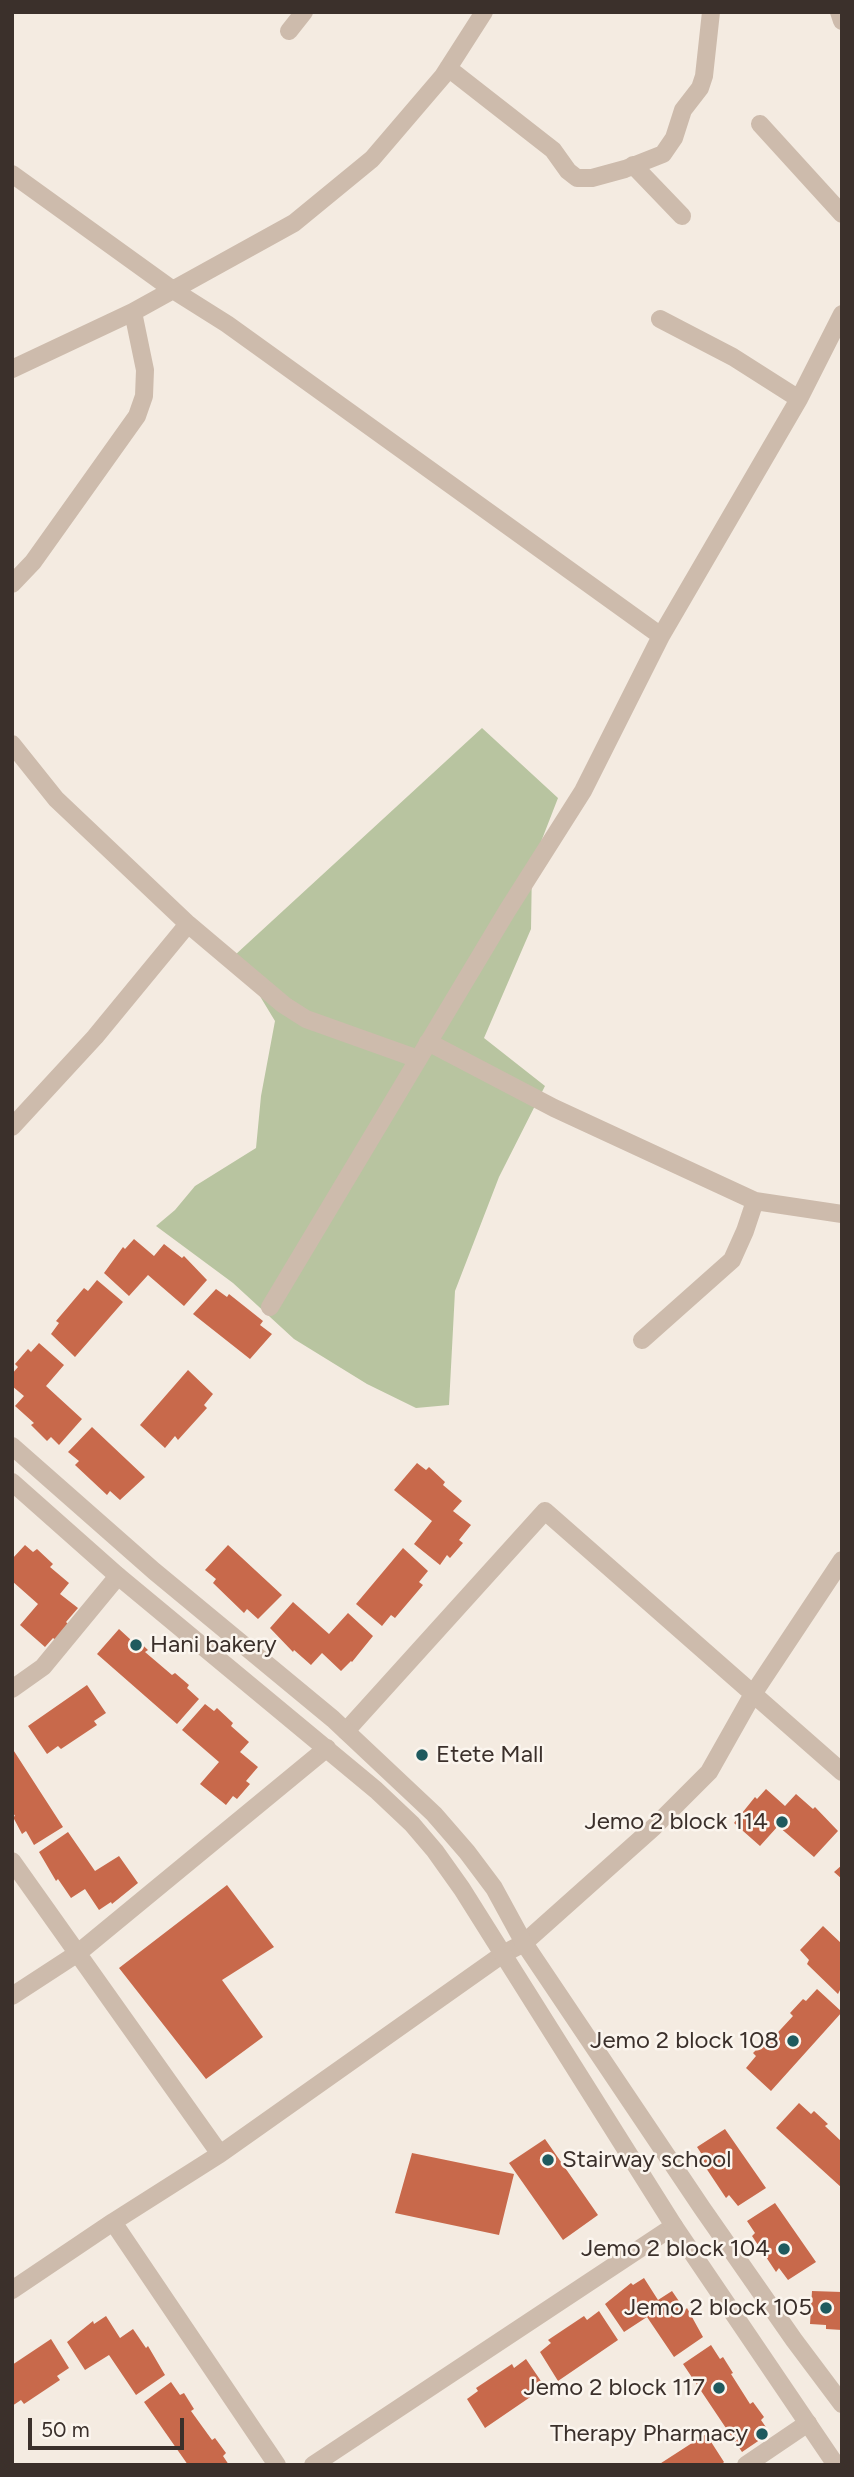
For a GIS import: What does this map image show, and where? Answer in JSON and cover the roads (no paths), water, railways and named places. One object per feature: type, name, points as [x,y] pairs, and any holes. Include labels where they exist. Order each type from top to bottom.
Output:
[{"type":"street","points":[[289,31],[304,12]]},
{"type":"street","points":[[12,369],[133,312],[294,223],[372,159],[448,68],[484,12]]},
{"type":"street","points":[[448,68],[553,150],[568,171],[577,178],[592,178],[663,154],[674,138],[683,110],[700,88],[704,76],[711,12]]},
{"type":"street","points":[[839,12],[842,21]]},
{"type":"street","points":[[760,124],[842,214]]},
{"type":"street","points":[[633,165],[682,216]]},
{"type":"street","points":[[12,174],[173,290],[227,324],[661,636]]},
{"type":"street","points":[[12,584],[39,554],[137,416],[144,396],[145,370],[133,312]]},
{"type":"street","points":[[270,1307],[428,1042],[583,791],[661,636],[799,399],[842,314]]},
{"type":"street","points":[[660,319],[733,357],[799,399]]},
{"type":"street","points":[[12,744],[56,799],[188,924],[284,1005],[306,1019],[418,1059]]},
{"type":"street","points":[[12,1127],[95,1037],[188,924]]},
{"type":"street","points":[[428,1042],[554,1108],[755,1200],[842,1214]]},
{"type":"street","points":[[642,1340],[732,1260],[755,1200]]},
{"type":"street","points":[[12,1446],[154,1570],[346,1731],[434,1814],[467,1852],[494,1888],[524,1943],[740,2263],[842,2404]]},
{"type":"street","points":[[12,1482],[118,1576],[327,1748],[412,1824],[462,1889],[674,2225],[836,2465]]},
{"type":"street","points":[[346,1731],[545,1511],[842,1772]]},
{"type":"street","points":[[12,2290],[220,2154],[503,1954],[524,1943],[654,1827],[709,1772],[753,1694],[842,1560]]},
{"type":"street","points":[[12,1689],[43,1667],[118,1576]]},
{"type":"street","points":[[12,1996],[78,1953],[327,1748]]},
{"type":"street","points":[[12,1861],[220,2154]]},
{"type":"street","points":[[113,2222],[277,2465]]},
{"type":"street","points":[[313,2465],[674,2225]]},
{"type":"street","points":[[746,2465],[808,2423]]},
{"type":"place","name":"Hani bakery","points":[[136,1645]]},
{"type":"place","name":"Etete Mall","points":[[422,1755]]},
{"type":"place","name":"Jemo 2 block 114","points":[[782,1822]]},
{"type":"place","name":"Jemo 2 block 108","points":[[793,2041]]},
{"type":"place","name":"Stairway school","points":[[548,2160]]},
{"type":"place","name":"Jemo 2 block 104","points":[[784,2249]]},
{"type":"place","name":"Jemo 2 block 105","points":[[826,2308]]},
{"type":"place","name":"Jemo 2 block 117","points":[[719,2388]]},
{"type":"place","name":"Therapy Pharmacy","points":[[762,2434]]}]
